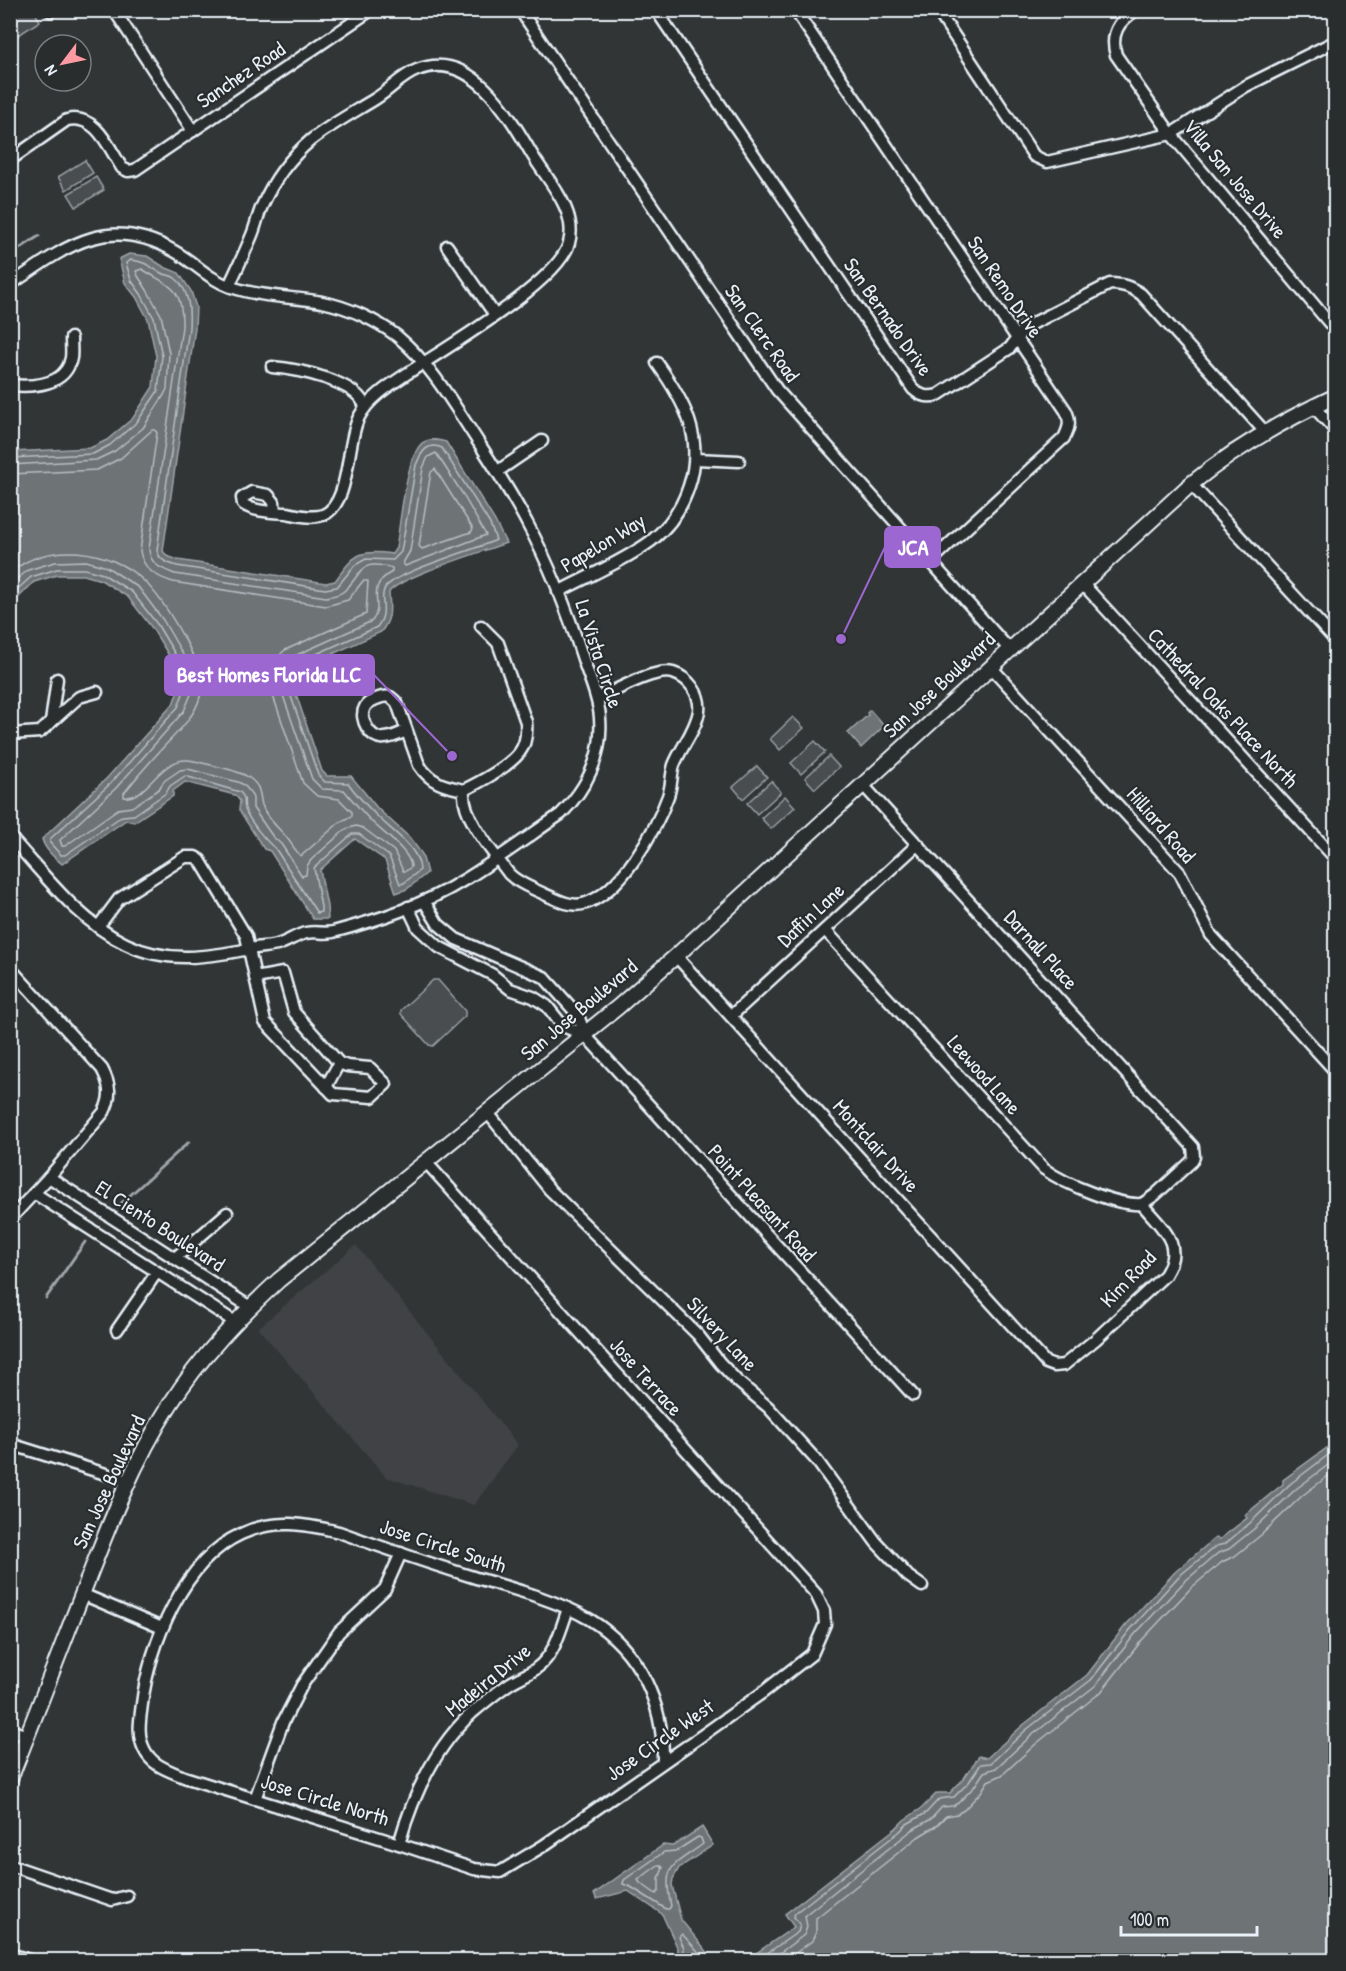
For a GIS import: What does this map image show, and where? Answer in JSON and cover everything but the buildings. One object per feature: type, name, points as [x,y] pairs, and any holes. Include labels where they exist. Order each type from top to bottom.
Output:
[{"type":"main road","name":"San Jose Boulevard","points":[[10,1779],[82,1594],[128,1481],[144,1448],[172,1402],[216,1343],[235,1322],[279,1280],[585,1035],[676,956],[1191,484],[1235,450],[1335,396]]},
{"type":"street","points":[[114,10],[193,131]]},
{"type":"street","name":"Sanchez Road","points":[[10,160],[67,120],[72,119],[84,120],[97,129],[122,168],[128,171],[135,170],[371,10]]},
{"type":"street","name":"San Clerc Road","points":[[520,10],[777,390],[1010,649]]},
{"type":"street","name":"San Bernado Drive","points":[[656,10],[913,389],[920,395],[929,397],[938,395],[1010,348],[1024,328],[1110,284],[1121,284],[1132,287],[1141,294],[1265,432]]},
{"type":"street","name":"San Remo Drive","points":[[795,10],[1070,419],[1069,429],[1064,438],[932,561]]},
{"type":"street","points":[[937,10],[1034,156],[1041,161],[1053,162],[1171,134],[1246,86],[1335,41]]},
{"type":"street","name":"Villa San Jose Drive","points":[[1136,10],[1121,21],[1115,31],[1113,46],[1116,55],[1171,134],[1335,331]]},
{"type":"street","points":[[229,286],[254,231],[262,207],[272,187],[291,160],[312,140],[381,95],[401,78],[426,67],[438,65],[457,69],[480,83],[505,112],[564,203],[570,224],[569,245],[554,268],[517,301],[393,384],[366,407],[357,420],[342,492],[334,506],[324,514],[317,516],[275,512]]},
{"type":"street","name":"La Vista Circle","points":[[10,285],[70,245],[105,234],[123,234],[161,244],[177,252],[199,270],[229,286],[250,292],[345,308],[386,328],[425,362],[498,471],[528,524],[572,624],[597,699],[600,716],[599,744],[592,769],[573,802],[561,814],[463,881],[424,901],[362,924],[330,933],[308,932],[278,945],[200,958],[170,957],[131,946],[98,927],[76,909],[10,837]]},
{"type":"street","points":[[447,246],[495,315]]},
{"type":"street","points":[[10,386],[51,383],[68,368],[71,358],[71,338]]},
{"type":"street","name":"Papelon Way","points":[[558,592],[637,550],[665,529],[685,498],[696,459],[693,434],[684,405],[657,363]]},
{"type":"street","points":[[272,367],[325,377],[356,394],[364,401],[366,407]]},
{"type":"street","points":[[1313,406],[1335,431]]},
{"type":"street","points":[[498,471],[542,441]]},
{"type":"street","points":[[696,459],[739,461]]},
{"type":"street","points":[[1191,484],[1335,641]]},
{"type":"street","name":"Cathedral Oaks Place North","points":[[1082,583],[1335,859]]},
{"type":"street","points":[[407,731],[384,738],[375,738],[369,731],[363,715],[364,708],[370,702],[382,697],[391,697],[397,703],[407,731],[419,765],[433,781],[442,786],[464,790],[477,784],[519,753],[525,742],[526,722],[498,643],[481,626]]},
{"type":"street","name":"Hilliard Road","points":[[991,667],[1180,873],[1211,935],[1335,1072]]},
{"type":"street","points":[[464,790],[468,814],[497,858],[515,880],[562,902],[583,904],[603,893],[614,884],[634,859],[656,824],[668,795],[673,767],[699,710],[698,698],[693,687],[684,678],[671,672],[657,673],[597,699]]},
{"type":"street","points":[[51,722],[57,679]]},
{"type":"street","points":[[10,734],[40,732],[79,697],[97,692]]},
{"type":"street","name":"Darnall Place","points":[[863,784],[1190,1142],[1194,1157],[1191,1162],[1142,1204]]},
{"type":"street","name":"Daffin Lane","points":[[731,1016],[918,844]]},
{"type":"street","points":[[98,927],[119,899],[185,857],[195,857],[200,860],[243,928],[265,1022],[333,1094],[372,1097],[386,1084],[370,1068],[339,1063],[294,1012],[284,973],[255,978]]},
{"type":"street","name":"Point Pleasant Road","points":[[424,901],[438,924],[463,942],[544,977],[578,1015],[585,1035],[913,1395]]},
{"type":"street","name":"Point Pleasant Road","points":[[408,907],[418,928],[439,947],[496,978],[510,989],[533,997],[547,1006],[563,1026],[585,1035]]},
{"type":"street","name":"Leewood Lane","points":[[825,930],[1044,1169],[1090,1192],[1123,1203],[1142,1204]]},
{"type":"street","points":[[456,956],[463,942]]},
{"type":"street","name":"Montclair Drive","points":[[676,956],[1046,1363]]},
{"type":"street","points":[[496,978],[505,959]]},
{"type":"street","points":[[10,968],[102,1069],[110,1088],[110,1097],[104,1112],[10,1219]]},
{"type":"street","points":[[326,1087],[339,1063]]},
{"type":"street","name":"Silvery Lane","points":[[488,1113],[550,1190],[647,1287],[670,1305],[737,1381],[768,1407],[817,1461],[876,1542],[908,1576],[922,1586]]},
{"type":"street","name":"Jose Terrace","points":[[426,1162],[816,1594],[824,1611],[825,1624]]},
{"type":"street","name":"El Ciento Boulevard","points":[[49,1177],[250,1307]]},
{"type":"street","name":"El Ciento Boulevard","points":[[34,1193],[235,1322]]},
{"type":"street","name":"Kim Road","points":[[1046,1363],[1054,1366],[1064,1365],[1102,1334],[1165,1275],[1172,1264],[1174,1257],[1172,1243],[1142,1204]]},
{"type":"street","points":[[175,1258],[227,1213]]},
{"type":"street","points":[[117,1330],[157,1272]]},
{"type":"street","points":[[10,1444],[128,1481]]},
{"type":"street","name":"Jose Circle South","points":[[146,1751],[139,1733],[149,1664],[162,1628],[188,1583],[209,1556],[234,1537],[262,1526],[308,1524],[568,1609],[590,1619],[613,1637],[629,1654],[642,1674],[652,1694],[661,1722],[663,1762]]},
{"type":"street","points":[[255,1799],[283,1722],[302,1685],[339,1632],[385,1589],[401,1553]]},
{"type":"street","points":[[82,1594],[162,1628]]},
{"type":"street","name":"Madeira Drive","points":[[399,1844],[409,1810],[418,1790],[447,1740],[462,1723],[495,1694],[531,1672],[548,1657],[568,1609]]},
{"type":"street","name":"Jose Circle West","points":[[500,1872],[543,1846],[762,1693],[812,1654],[825,1624]]},
{"type":"street","points":[[10,1730],[27,1736]]},
{"type":"street","name":"Jose Circle North","points":[[146,1751],[160,1767],[184,1777],[474,1869],[500,1872]]},
{"type":"street","points":[[10,1865],[112,1900],[128,1896]]},
{"type":"street","points":[[10,1954],[29,1960]]},
{"type":"shaded area","points":[[11,10],[34,11],[40,21],[11,40]]},
{"type":"shaded area","points":[[85,160],[93,173],[66,190],[58,177]]},
{"type":"shaded area","points":[[96,177],[104,190],[76,207],[68,194]]},
{"type":"shaded area","points":[[793,717],[804,728],[780,750],[770,739]]},
{"type":"shaded area","points":[[815,741],[825,752],[801,774],[791,763]]},
{"type":"shaded area","points":[[829,756],[839,767],[815,789],[805,778]]},
{"type":"shaded area","points":[[757,766],[767,777],[743,799],[733,787]]},
{"type":"shaded area","points":[[771,781],[781,792],[757,814],[747,803]]},
{"type":"shaded area","points":[[785,796],[795,807],[771,829],[761,818]]},
{"type":"shaded area","points":[[433,980],[438,980],[465,1011],[465,1016],[433,1046],[429,1045],[401,1014],[401,1010]]},
{"type":"shaded area","points":[[356,1245],[518,1445],[474,1505],[386,1477],[258,1328]]},
{"type":"water","points":[[129,254],[147,256],[179,273],[191,291],[196,307],[195,328],[163,551],[167,556],[178,560],[326,583],[335,581],[352,560],[364,553],[392,554],[396,548],[408,474],[413,459],[424,442],[432,440],[446,442],[506,543],[425,572],[397,586],[389,592],[389,618],[381,632],[297,670],[291,679],[322,771],[327,776],[351,776],[378,809],[409,837],[422,854],[427,873],[407,889],[396,893],[385,860],[355,839],[320,870],[328,919],[313,919],[270,851],[264,849],[239,810],[240,801],[235,795],[185,782],[173,791],[173,796],[134,822],[126,820],[62,864],[43,843],[42,839],[107,778],[173,704],[178,691],[173,662],[152,628],[128,597],[101,580],[84,575],[57,575],[34,582],[11,605],[11,452],[90,448],[107,440],[133,418],[153,387],[156,356],[148,319],[125,283],[119,259]]},
{"type":"water","points":[[870,710],[884,726],[861,748],[848,733],[868,715]]},
{"type":"water","points":[[1335,1442],[1335,1960],[746,1960],[794,1927],[785,1914],[922,1808],[937,1793],[950,1793],[979,1756],[987,1758],[1022,1726],[1087,1675],[1125,1626],[1175,1572],[1215,1538],[1220,1539],[1247,1518],[1245,1515],[1283,1484],[1283,1480]]},
{"type":"water","points":[[702,1827],[713,1845],[679,1868],[672,1885],[681,1920],[714,1960],[677,1960],[678,1949],[662,1914],[628,1891],[597,1899],[594,1894],[663,1845],[673,1846]]},
{"type":"waterway","points":[[10,255],[39,236]]},
{"type":"waterway","points":[[117,1207],[189,1142]]},
{"type":"waterway","points":[[46,1298],[85,1242]]},
{"type":"place","name":"JCA","points":[[841,639]]},
{"type":"place","name":"Best Homes Florida LLC","points":[[452,756]]}]
